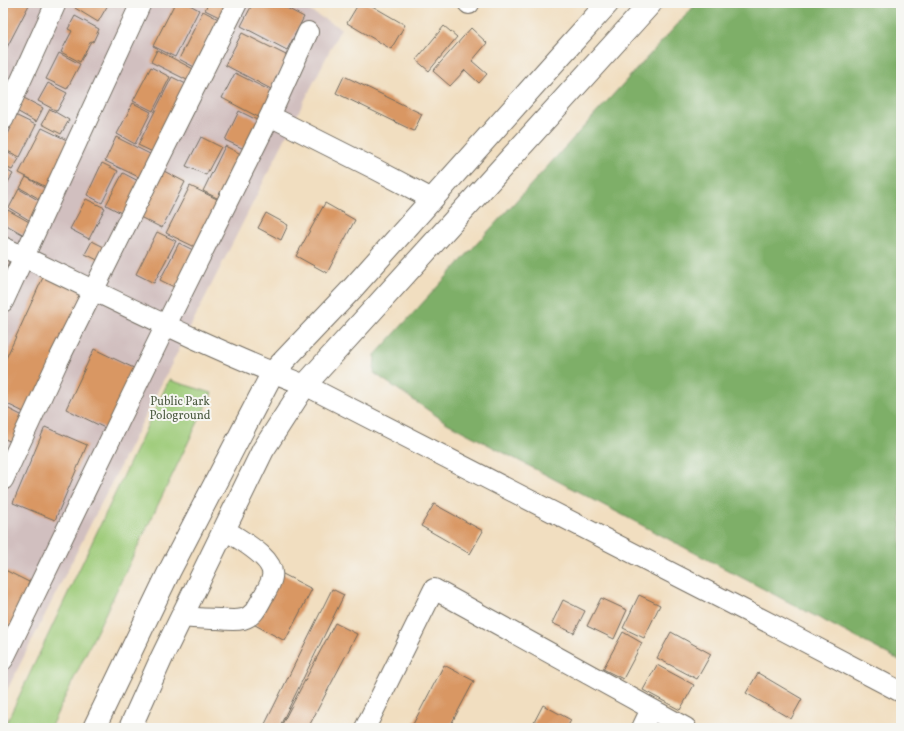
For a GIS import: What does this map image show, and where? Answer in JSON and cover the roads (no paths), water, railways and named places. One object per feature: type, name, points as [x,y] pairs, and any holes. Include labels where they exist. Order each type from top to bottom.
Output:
[{"type":"main road","points":[[94,728],[169,572],[273,372],[351,290],[608,3]]},
{"type":"main road","points":[[130,728],[263,450],[305,384],[651,3]]},
{"type":"street","points":[[3,120],[56,3]]},
{"type":"street","points":[[3,302],[142,3]]},
{"type":"street","points":[[3,480],[58,361],[237,3]]},
{"type":"street","points":[[3,660],[166,325],[270,116],[308,32]]},
{"type":"street","points":[[270,116],[432,199]]},
{"type":"street","points":[[3,247],[166,325],[273,372],[305,384],[901,692]]},
{"type":"street","points":[[182,617],[234,620],[244,619],[251,616],[270,585],[272,571],[268,563],[257,551],[224,530]]},
{"type":"street","points":[[365,728],[434,589],[686,728]]},
{"type":"street","points":[[642,728],[651,709]]},
{"type":"park label","name":"Public Park Pologround","points":[[180,409]]}]
